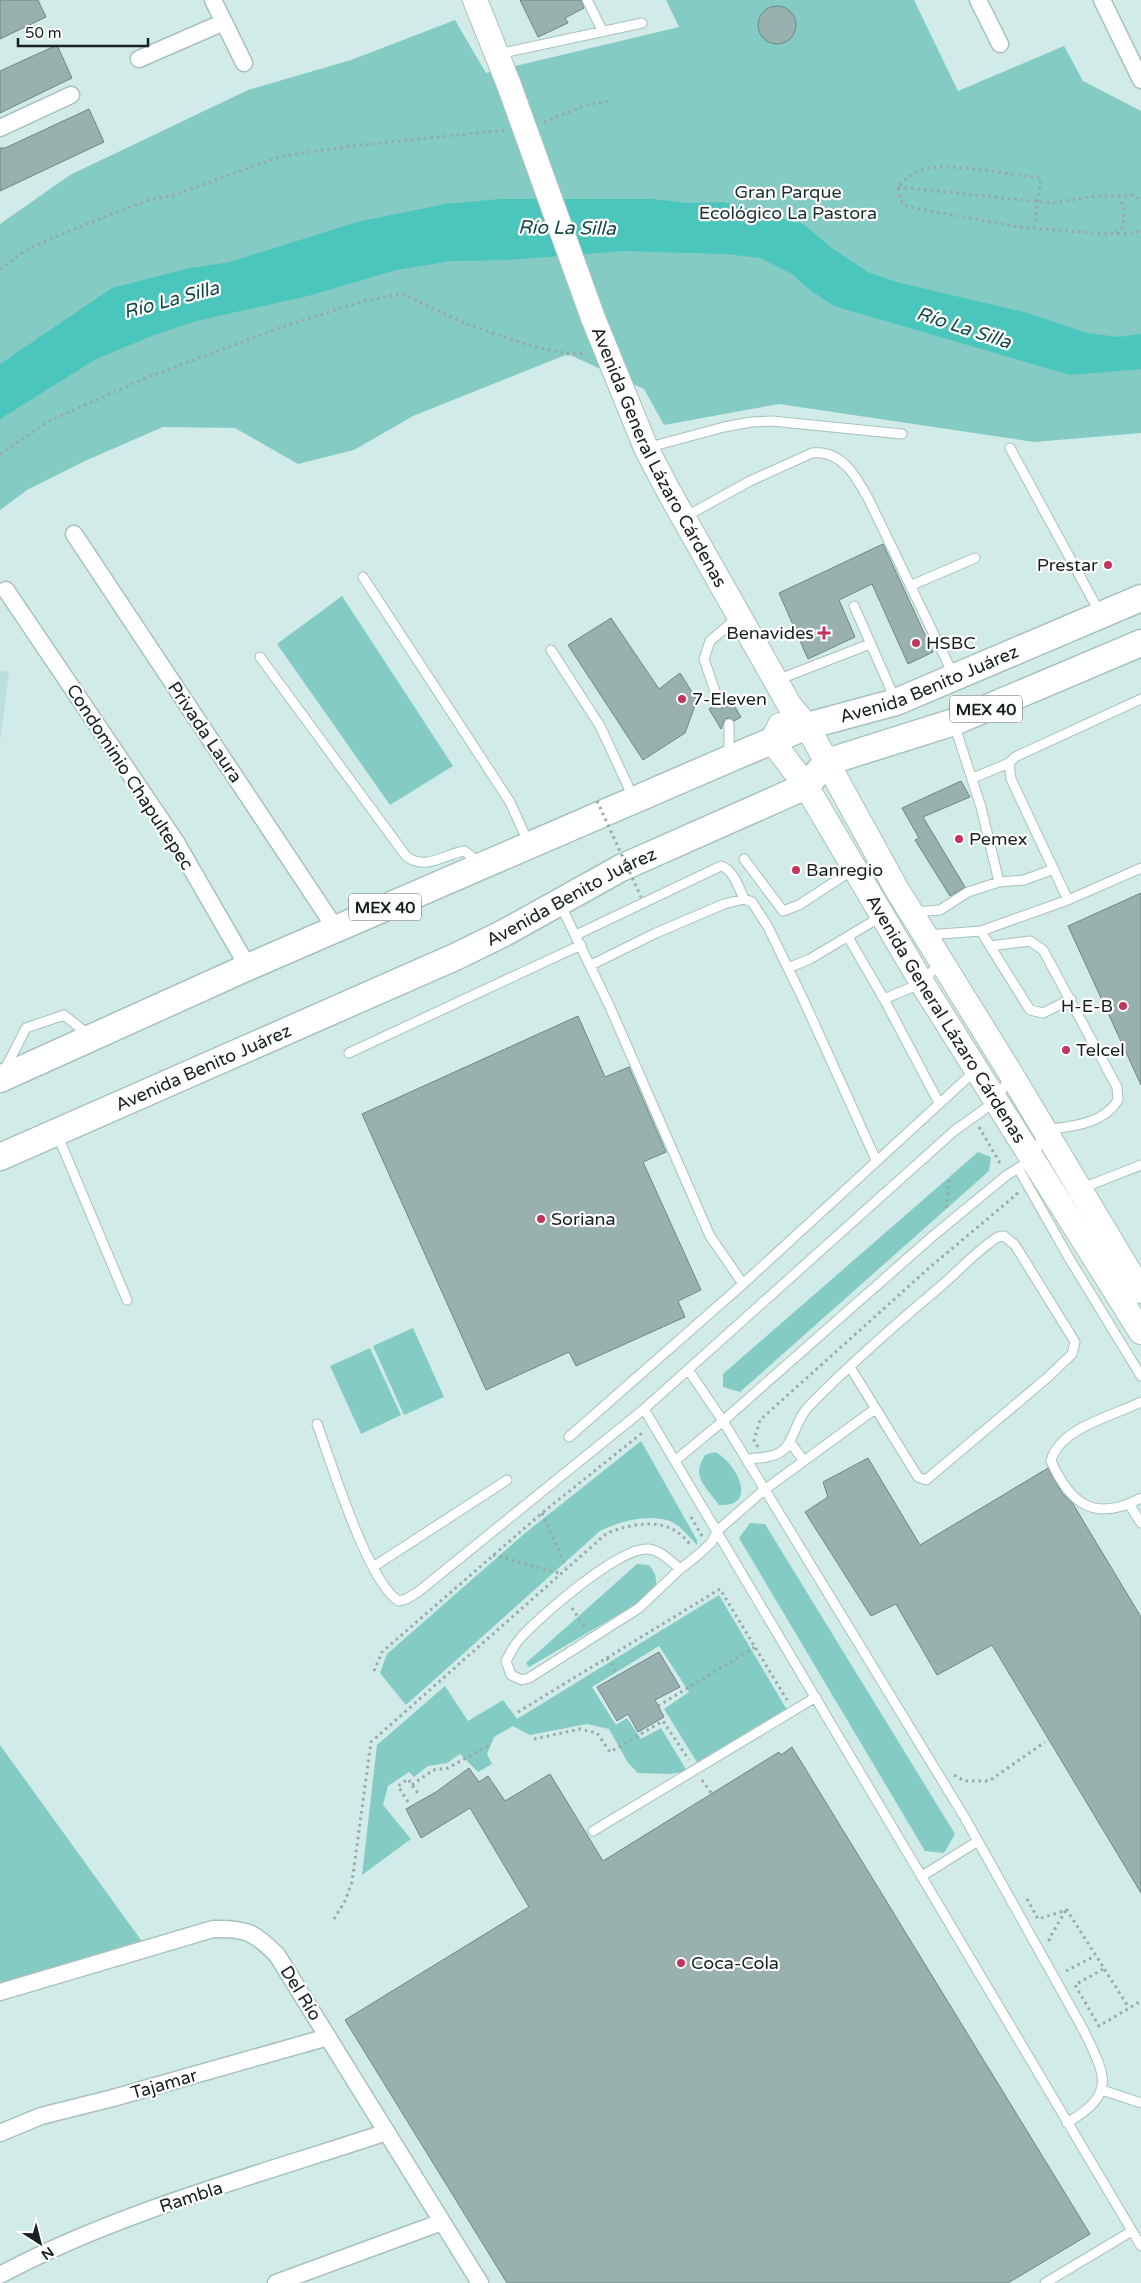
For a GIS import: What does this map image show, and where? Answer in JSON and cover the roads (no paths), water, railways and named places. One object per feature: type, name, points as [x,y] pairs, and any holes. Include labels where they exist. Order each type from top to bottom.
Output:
[{"type":"main road","name":"Avenida Benito Juárez","points":[[0,1079],[471,869],[807,726],[896,702],[1141,598]]},
{"type":"main road","name":"MEX 40","points":[[827,762],[954,722],[1141,643]]},
{"type":"main road","name":"Avenida Benito Juárez","points":[[0,1157],[456,956],[504,933],[558,901],[620,868],[806,786],[827,762]]},
{"type":"street","points":[[213,0],[244,63]]},
{"type":"street","name":"Avenida General Lázaro Cárdenas","points":[[475,0],[509,85],[605,352],[646,448],[738,617],[790,706],[807,726],[924,935],[1011,1074],[1141,1292]]},
{"type":"street","points":[[978,0],[1000,44]]},
{"type":"street","points":[[1102,0],[1141,80]]},
{"type":"street","points":[[139,58],[224,22]]},
{"type":"street","points":[[0,128],[71,95]]},
{"type":"street","name":"Privada Laura","points":[[74,534],[336,929]]},
{"type":"street","name":"Condominio Chapultepec","points":[[6,590],[176,842],[248,967]]},
{"type":"street","points":[[772,741],[790,706]]},
{"type":"street","name":"Avenida General Lázaro Cárdenas","points":[[772,741],[806,786],[922,983],[996,1101],[1026,1164],[1058,1198],[1141,1332]]},
{"type":"street","points":[[1058,1198],[1108,1254],[1114,1259],[1121,1260],[1114,1248]]},
{"type":"street","name":"Del Río","points":[[0,1992],[182,1936],[213,1929],[239,1928],[262,1940],[276,1955],[480,2283]]},
{"type":"street","name":"Tajamar","points":[[0,2133],[42,2116],[113,2098],[328,2037]]},
{"type":"street","name":"Rambla","points":[[0,2275],[38,2254],[131,2218],[387,2132]]},
{"type":"street","points":[[276,2283],[442,2222]]},
{"type":"lane","points":[[587,0],[602,30]]},
{"type":"lane","points":[[497,55],[642,22]]},
{"type":"lane","points":[[646,448],[751,422],[772,421],[902,434]]},
{"type":"lane","points":[[1010,448],[1102,615]]},
{"type":"lane","points":[[683,518],[776,468],[812,453],[822,452],[838,459],[854,475],[912,585],[954,678]]},
{"type":"lane","points":[[912,585],[975,558]]},
{"type":"lane","points":[[363,577],[510,802],[529,844]]},
{"type":"lane","points":[[854,606],[896,702]]},
{"type":"lane","points":[[719,703],[704,659],[710,641],[738,617]]},
{"type":"lane","points":[[776,680],[870,644]]},
{"type":"lane","points":[[551,650],[600,726],[634,799]]},
{"type":"lane","points":[[260,657],[406,856],[414,862],[424,864],[464,852],[475,859],[471,869]]},
{"type":"lane","points":[[973,778],[1009,764],[1015,757],[1141,699]]},
{"type":"lane","points":[[954,722],[973,778],[991,841],[1000,882]]},
{"type":"lane","points":[[729,724],[729,759]]},
{"type":"lane","points":[[1009,764],[1011,779],[1068,900]]},
{"type":"lane","points":[[744,859],[784,911],[799,905],[854,869]]},
{"type":"lane","points":[[576,935],[721,866],[727,868],[744,899]]},
{"type":"lane","points":[[911,912],[940,910],[968,892],[1000,882],[1024,880],[1054,868]]},
{"type":"lane","points":[[924,935],[981,931],[1068,900],[1141,868]]},
{"type":"lane","points":[[591,965],[656,933],[724,904],[744,899],[752,902],[788,968],[876,1160]]},
{"type":"lane","points":[[558,901],[591,965],[710,1236],[743,1284]]},
{"type":"lane","points":[[788,968],[810,960],[882,916]]},
{"type":"lane","points":[[981,931],[1030,1010],[1043,1013],[1070,999]]},
{"type":"lane","points":[[848,937],[884,999],[939,1103]]},
{"type":"lane","points":[[676,1460],[723,1422],[934,1235],[1007,1175],[1026,1164],[1045,1130],[1090,1122],[1110,1110],[1118,1100],[1117,1088],[1052,964],[1036,944],[1024,940],[990,946]]},
{"type":"lane","points":[[349,1053],[581,945]]},
{"type":"lane","points":[[884,999],[922,983],[941,961]]},
{"type":"lane","points":[[0,1079],[26,1028],[64,1015],[92,1038]]},
{"type":"lane","points":[[569,1437],[743,1284],[976,1070]]},
{"type":"lane","points":[[317,1424],[373,1567],[392,1597],[399,1601],[406,1599],[423,1588],[689,1371],[947,1138],[996,1101],[1011,1074]]},
{"type":"lane","points":[[56,1132],[126,1300]]},
{"type":"lane","points":[[1026,1164],[1069,1258],[1141,1376]]},
{"type":"lane","points":[[1080,1190],[1141,1165]]},
{"type":"lane","points":[[746,1459],[777,1454],[788,1445],[801,1414],[850,1367],[991,1241],[1004,1236],[1014,1245],[1075,1342],[1072,1354],[1048,1377],[926,1480],[918,1477],[850,1367]]},
{"type":"lane","points":[[689,1371],[746,1459],[978,1841],[1082,2029],[1097,2059],[1102,2076],[1102,2090],[1095,2103],[1067,2123]]},
{"type":"lane","points":[[1141,1402],[1071,1433],[1060,1441],[1054,1451],[1052,1462],[1070,1491],[1088,1507],[1100,1511],[1120,1508],[1141,1498]]},
{"type":"lane","points":[[644,1409],[718,1530],[1141,2246]]},
{"type":"lane","points":[[680,1569],[662,1554],[648,1549],[633,1550],[615,1560],[565,1598],[517,1642],[506,1661],[511,1675],[522,1680],[555,1663],[639,1608],[680,1569],[698,1556],[711,1543],[718,1530],[764,1490],[802,1460],[875,1409]]},
{"type":"lane","points":[[788,1445],[802,1460]]},
{"type":"lane","points":[[373,1567],[507,1480]]},
{"type":"lane","points":[[1129,1504],[1141,1523]]},
{"type":"lane","points":[[593,1830],[816,1698]]},
{"type":"lane","points":[[922,1876],[978,1841]]},
{"type":"lane","points":[[1102,2090],[1141,2103]]},
{"type":"lane","points":[[1045,2283],[1132,2231]]},
{"type":"water","name":"Río La Silla","points":[[500,199],[653,199],[687,203],[724,202],[803,224],[833,249],[868,272],[896,282],[1028,313],[1087,333],[1118,337],[1141,334],[1141,369],[1070,375],[834,306],[810,290],[792,274],[760,258],[726,254],[623,251],[508,260],[451,261],[396,270],[308,296],[196,321],[154,335],[96,359],[0,419],[0,364],[112,288],[190,268],[230,262],[357,222],[445,204]]},
{"type":"place","name":"Prestar","points":[[1108,565]]},
{"type":"place","name":"Benavides","points":[[824,633]]},
{"type":"place","name":"HSBC","points":[[916,643]]},
{"type":"place","name":"7-Eleven","points":[[682,699]]},
{"type":"place","name":"Pemex","points":[[959,839]]},
{"type":"place","name":"Banregio","points":[[796,870]]},
{"type":"place","name":"H-E-B","points":[[1123,1006]]},
{"type":"place","name":"Telcel","points":[[1066,1050]]},
{"type":"place","name":"Soriana","points":[[541,1219]]},
{"type":"place","name":"Coca-Cola","points":[[681,1963]]},
{"type":"park label","name":"Gran Parque Ecológico La Pastora","points":[[788,202]]}]
